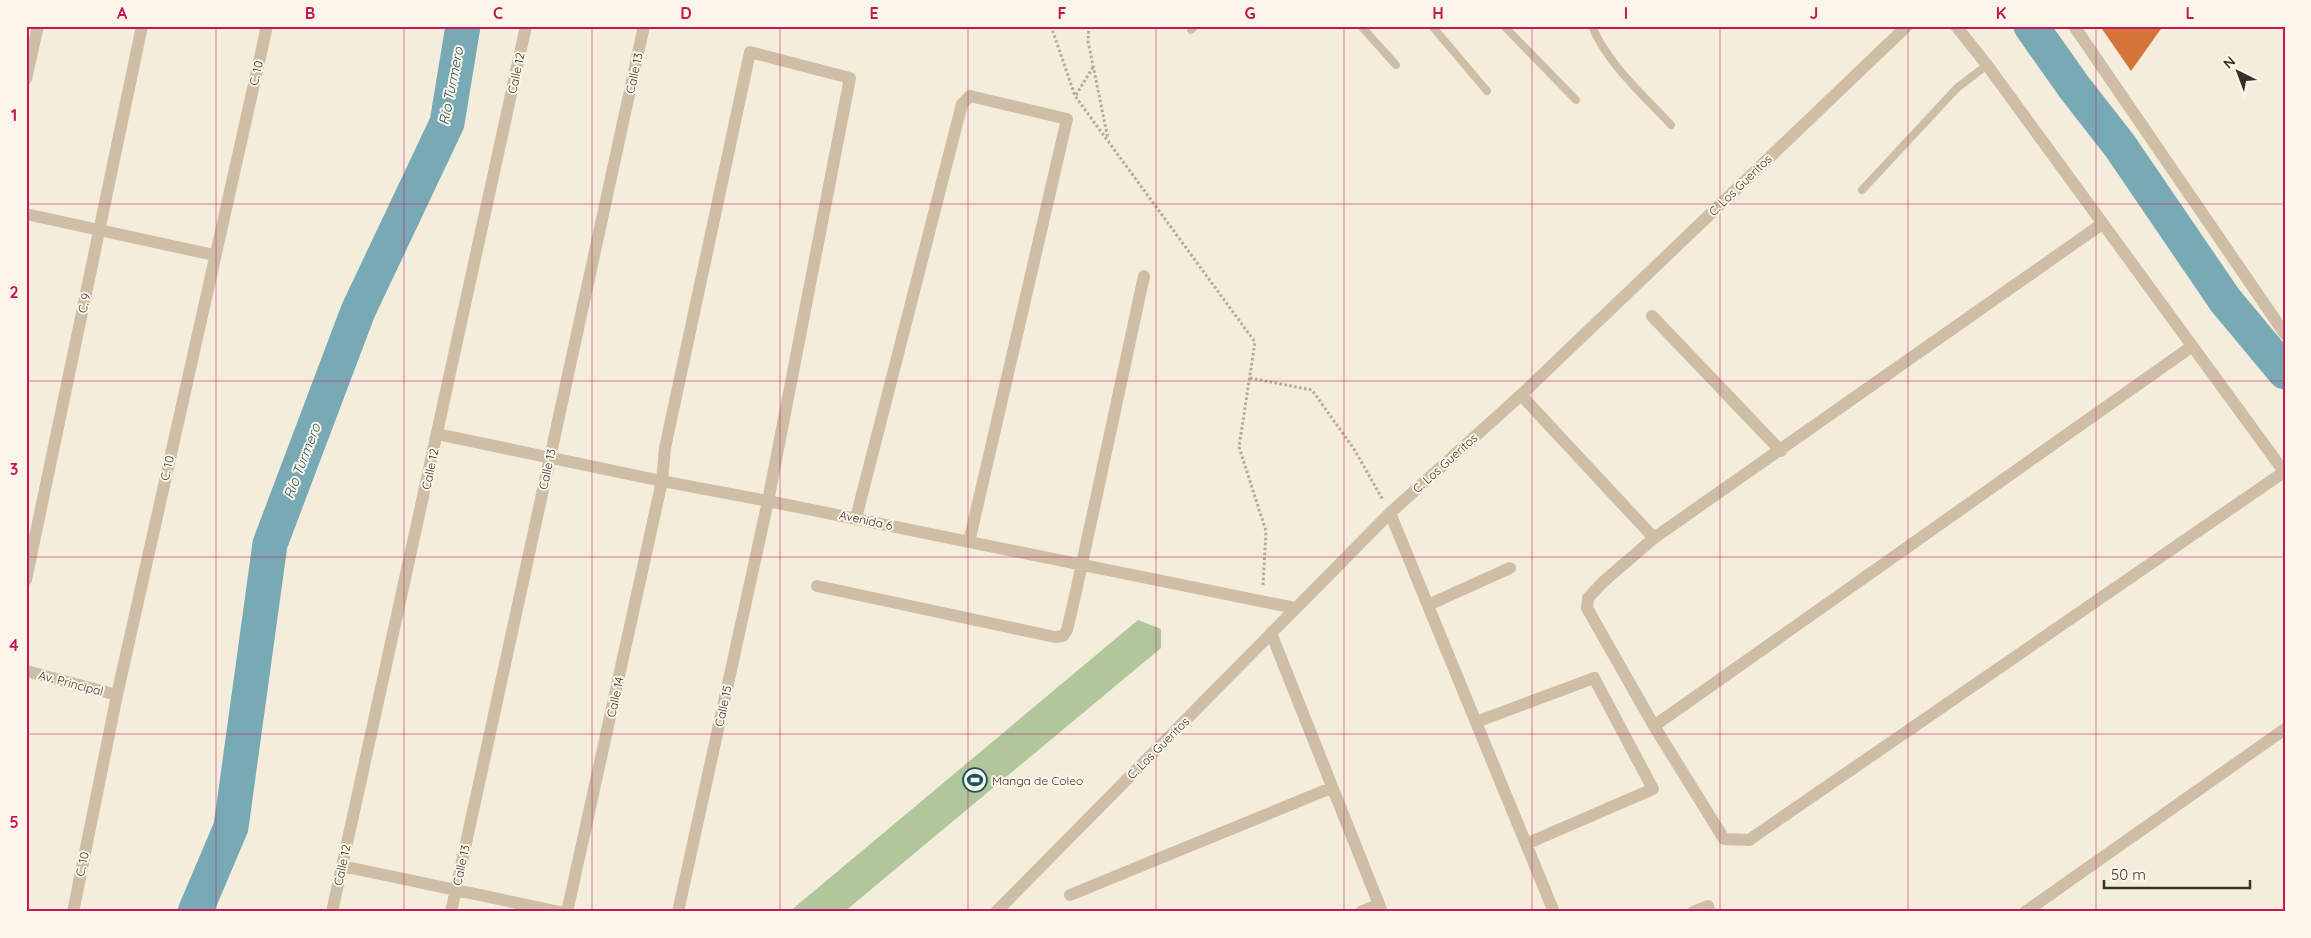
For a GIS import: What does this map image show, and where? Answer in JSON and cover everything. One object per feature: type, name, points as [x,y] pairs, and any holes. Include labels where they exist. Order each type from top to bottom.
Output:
[{"type":"street","points":[[26,79],[38,26]]},
{"type":"street","name":"C. 9","points":[[26,580],[142,26]]},
{"type":"street","name":"C. 10","points":[[73,912],[117,694],[214,255],[267,26]]},
{"type":"street","name":"Calle 12","points":[[332,912],[526,26]]},
{"type":"street","name":"Calle 13","points":[[451,912],[644,26]]},
{"type":"street","name":"C. Los Gueritos","points":[[996,912],[1390,513],[1521,395],[1907,26]]},
{"type":"street","points":[[1956,26],[1987,65],[2284,472],[1749,840],[1724,839],[1654,726],[1587,608],[1588,598],[1654,538],[1782,451],[2102,224]]},
{"type":"street","points":[[2074,26],[2285,334]]},
{"type":"street","name":"Calle 14","points":[[567,912],[662,481],[665,448],[750,52],[850,78],[768,500]]},
{"type":"street","points":[[856,518],[962,104],[970,96],[1067,119],[969,542]]},
{"type":"street","points":[[26,214],[99,232],[214,255]]},
{"type":"street","points":[[817,586],[1055,637],[1063,636],[1067,630],[1144,276]]},
{"type":"street","points":[[1652,316],[1782,451]]},
{"type":"street","points":[[1654,726],[2192,347]]},
{"type":"street","points":[[1521,395],[1654,538]]},
{"type":"street","name":"Avenida 6","points":[[437,434],[1295,608]]},
{"type":"street","name":"Calle 15","points":[[678,912],[768,500]]},
{"type":"street","points":[[1390,513],[1554,912]]},
{"type":"street","points":[[1428,605],[1510,568]]},
{"type":"street","points":[[1271,633],[1380,908],[1360,912]]},
{"type":"street","name":"Av. Principal","points":[[26,671],[117,694]]},
{"type":"street","points":[[1476,722],[1594,678],[1653,790],[1526,844]]},
{"type":"street","points":[[2025,912],[2285,730]]},
{"type":"street","points":[[1070,895],[1331,788]]},
{"type":"street","points":[[342,866],[456,888],[560,912]]},
{"type":"street","points":[[1693,912],[1708,906],[1710,912]]},
{"type":"lane","points":[[1361,26],[1396,65]]},
{"type":"lane","points":[[1432,26],[1487,91]]},
{"type":"lane","points":[[1504,26],[1576,100]]},
{"type":"lane","points":[[1592,26],[1596,37],[1618,67],[1671,125]]},
{"type":"lane","points":[[1862,190],[1957,88],[1987,65]]},
{"type":"path","points":[[1051,26],[1075,96],[1255,342],[1239,447],[1266,531],[1262,601]]},
{"type":"path","points":[[1088,26],[1088,41],[1108,140]]},
{"type":"path","points":[[1075,96],[1093,67]]},
{"type":"path","points":[[1250,378],[1312,390],[1354,450],[1390,513]]},
{"type":"green space","name":"Manga de Coleo","points":[[1138,620],[1161,629],[1161,648],[844,912],[789,912]]},
{"type":"building","points":[[2100,26],[2163,26],[2131,71]]},
{"type":"waterway","name":"Río Turmero","points":[[195,912],[231,827],[270,544],[358,311],[447,123],[463,26]]},
{"type":"waterway","points":[[2031,26],[2074,87],[2120,146],[2225,300],[2285,372]]},
{"type":"place","name":"Manga de Coleo","points":[[975,780]]}]
